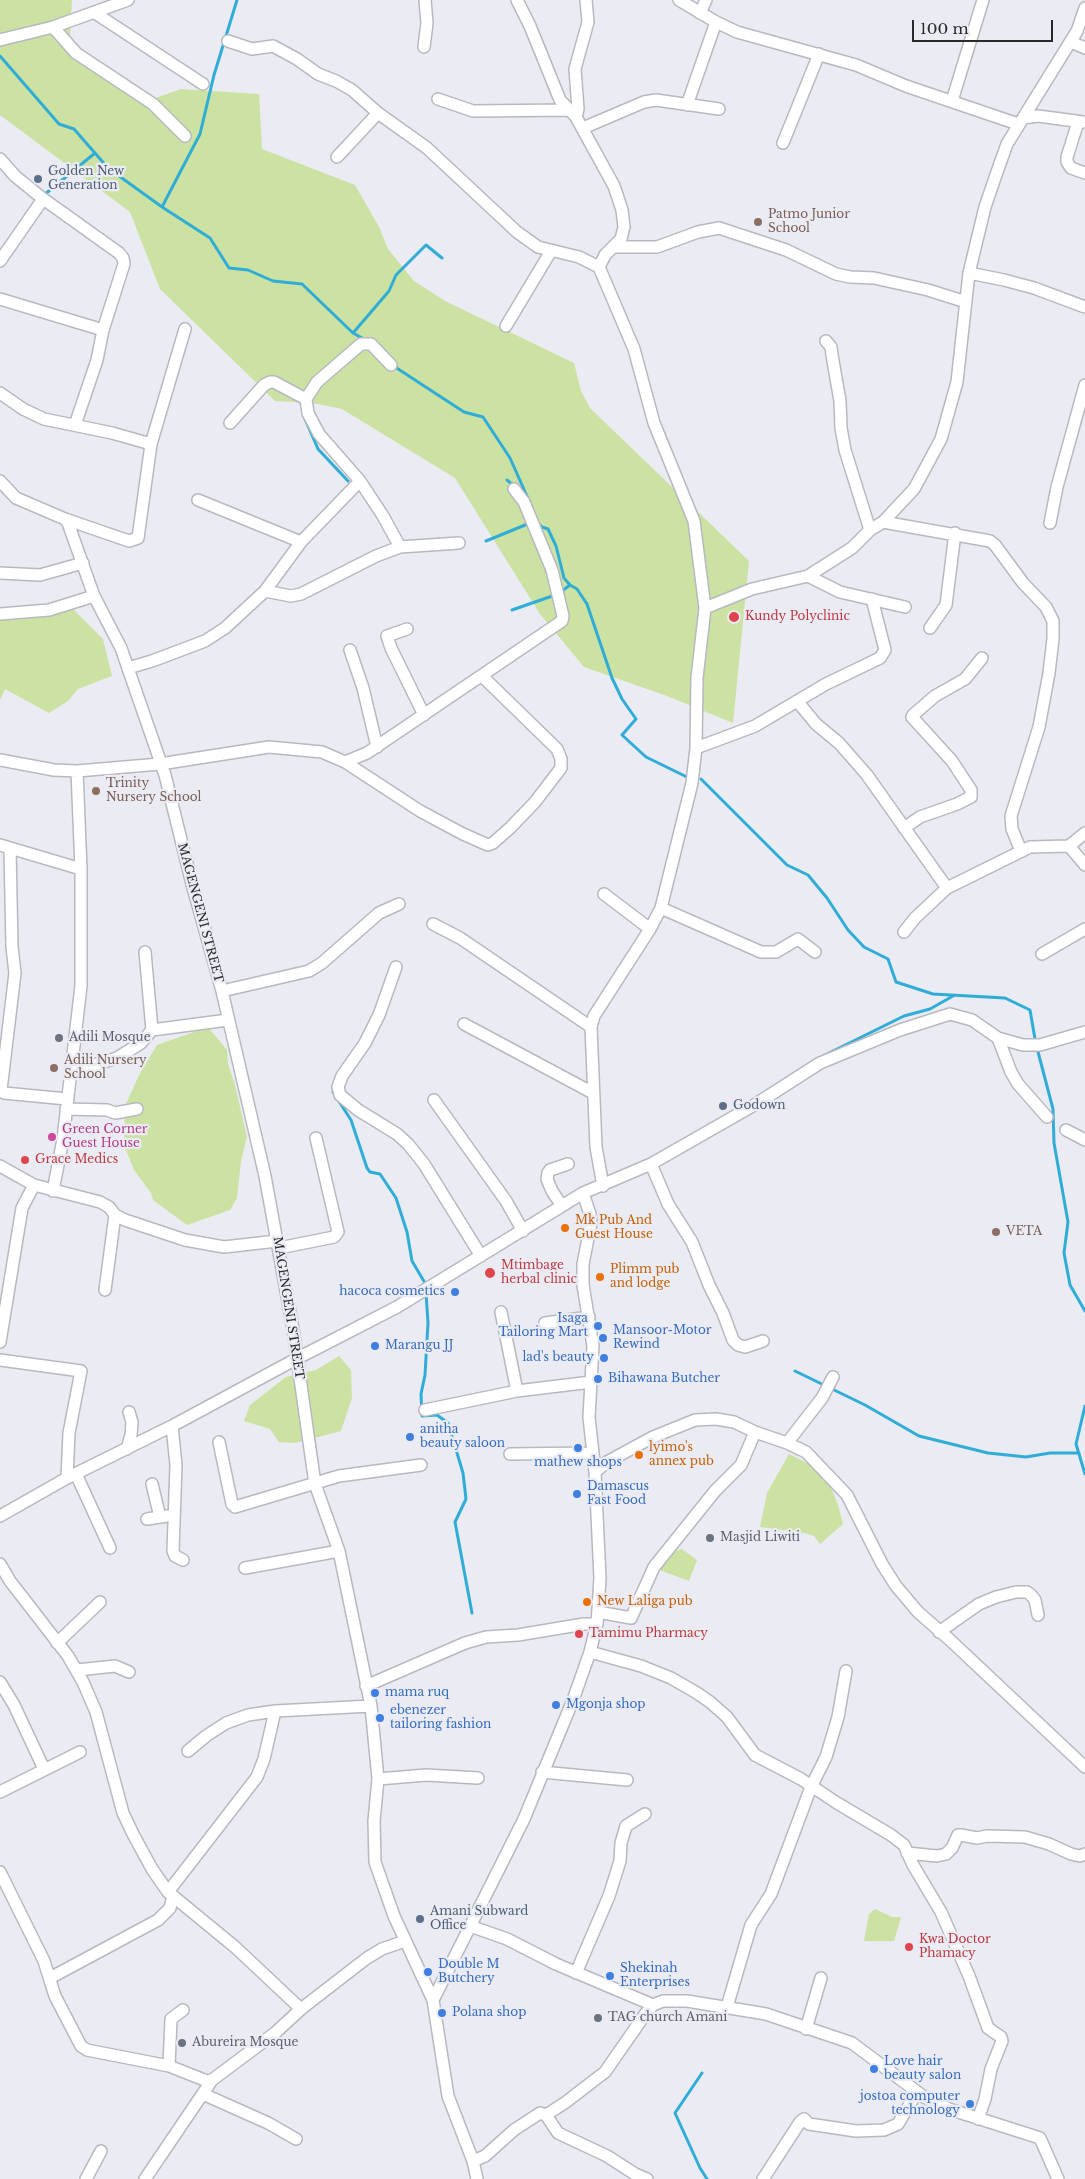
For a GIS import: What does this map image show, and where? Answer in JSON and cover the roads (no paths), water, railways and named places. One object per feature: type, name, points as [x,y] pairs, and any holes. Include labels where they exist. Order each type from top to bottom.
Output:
[{"type":"street","points":[[0,40],[53,27],[128,0]]},
{"type":"street","points":[[424,47],[427,23],[425,0]]},
{"type":"street","points":[[517,0],[530,26],[553,86],[583,128],[614,186],[622,210],[624,234],[605,255],[599,267]]},
{"type":"street","points":[[438,99],[468,111],[572,114],[578,109],[575,69],[588,22],[586,0]]},
{"type":"street","points":[[679,0],[716,22],[759,39],[856,65],[906,86],[952,101],[1021,121],[1038,116],[1081,122],[1067,157],[1067,162],[1071,168],[1085,173]]},
{"type":"street","points":[[700,13],[706,0]]},
{"type":"street","points":[[952,101],[983,0]]},
{"type":"street","points":[[705,608],[752,589],[808,576],[852,548],[870,530],[883,522],[914,488],[941,439],[957,382],[969,273],[985,207],[1007,144],[1077,31],[1085,8]]},
{"type":"street","points":[[95,13],[203,84]]},
{"type":"street","points":[[687,105],[716,22]]},
{"type":"street","points":[[53,27],[76,54],[153,104],[185,136]]},
{"type":"street","points":[[228,41],[252,49],[273,46],[298,59],[318,74],[352,90],[378,113],[427,148],[517,232],[538,247],[579,257],[599,267],[634,349],[654,423],[694,521],[705,608],[696,678],[696,748],[692,783],[661,908],[650,929],[594,1016],[591,1027],[596,1147],[603,1186]]},
{"type":"street","points":[[1070,42],[1085,48]]},
{"type":"street","points":[[783,143],[819,54]]},
{"type":"street","points":[[583,128],[644,102],[656,100],[719,109]]},
{"type":"street","points":[[337,157],[378,113]]},
{"type":"street","points":[[0,159],[15,176],[43,199],[119,253],[123,258],[124,264],[75,425]]},
{"type":"street","points":[[0,261],[43,199]]},
{"type":"street","points":[[614,247],[658,247],[698,232],[719,228],[786,250],[836,274],[850,277],[874,278],[928,290],[966,302]]},
{"type":"street","points":[[506,326],[551,251]]},
{"type":"street","points":[[969,273],[1034,288],[1085,307]]},
{"type":"street","points":[[0,299],[103,330]]},
{"type":"street","points":[[0,481],[16,498],[65,519],[129,541],[138,538],[151,444],[185,329]]},
{"type":"street","points":[[826,341],[831,347],[840,401],[841,428],[845,450],[870,530]]},
{"type":"street","points":[[391,365],[371,344],[361,344],[317,382],[306,399],[308,413],[319,434],[360,481],[383,516],[400,547]]},
{"type":"street","points":[[230,423],[264,385],[270,382],[274,382],[306,399]]},
{"type":"street","points":[[1050,523],[1057,487],[1085,386]]},
{"type":"street","points":[[0,393],[23,409],[44,419],[151,444]]},
{"type":"street","points":[[128,668],[205,641],[217,634],[264,591],[301,542],[360,481]]},
{"type":"street","points":[[345,762],[377,747],[563,619],[555,582],[543,546],[524,502],[514,489]]},
{"type":"street","points":[[198,500],[301,542]]},
{"type":"street","name":"MAGENGENI STREET","points":[[65,519],[94,596],[121,648],[165,775],[203,926],[222,992],[255,1129],[278,1244],[298,1358],[315,1484],[339,1551],[371,1706],[378,1778],[373,1838],[376,1862],[405,1941],[433,2000],[448,2096],[473,2161],[477,2179]]},
{"type":"street","points":[[883,522],[986,539],[995,544],[1023,583],[1046,608],[1053,621],[1052,648],[1039,727],[1011,816],[1012,829],[1021,850]]},
{"type":"street","points":[[930,628],[946,605],[955,533]]},
{"type":"street","points":[[264,591],[284,596],[301,594],[367,561],[400,547],[459,543]]},
{"type":"street","points":[[0,573],[40,574],[83,564]]},
{"type":"street","points":[[808,576],[840,592],[905,607]]},
{"type":"street","points":[[0,614],[49,610],[94,596]]},
{"type":"street","points":[[696,748],[755,726],[845,673],[875,662],[884,654],[885,650],[872,599]]},
{"type":"street","points":[[407,629],[387,636],[424,715]]},
{"type":"street","points":[[350,650],[363,688],[377,747]]},
{"type":"street","points":[[904,828],[920,817],[971,797],[971,790],[952,762],[912,717],[913,714],[935,696],[965,679],[982,658]]},
{"type":"street","points":[[0,760],[54,770],[77,772],[160,764],[269,747],[322,752],[345,762],[420,811],[483,844],[493,844],[535,802],[555,778],[561,768],[561,759],[557,749],[482,676]]},
{"type":"street","points":[[797,701],[816,724],[839,743],[867,774],[947,888]]},
{"type":"street","points":[[53,1191],[72,1065],[81,986],[81,869],[77,772]]},
{"type":"street","points":[[904,932],[915,918],[947,888],[999,863],[1021,850],[1030,847],[1070,846],[1085,833]]},
{"type":"street","points":[[1070,846],[1085,865]]},
{"type":"street","points":[[81,869],[5,847],[15,973],[1,1090],[4,1093],[107,1110],[115,1113],[137,1109]]},
{"type":"street","points":[[604,894],[650,929]]},
{"type":"street","points":[[222,992],[309,971],[322,963],[379,913],[399,904]]},
{"type":"street","points":[[661,908],[761,952],[776,952],[798,939],[815,952]]},
{"type":"street","points":[[434,924],[460,938],[591,1027]]},
{"type":"street","points":[[1042,954],[1085,929]]},
{"type":"street","points":[[145,952],[152,1030]]},
{"type":"street","points":[[396,967],[379,1015],[365,1043],[342,1076],[338,1087],[340,1095],[358,1110],[397,1134],[408,1144],[424,1164],[481,1256]]},
{"type":"street","points":[[0,1516],[71,1476],[172,1426],[397,1307],[583,1193],[651,1164],[756,1104],[820,1063],[900,1030],[950,1014],[972,1020],[998,1038],[1018,1045],[1040,1045],[1085,1032]]},
{"type":"street","points":[[72,1065],[94,1065],[116,1058],[141,1043],[152,1030],[228,1020]]},
{"type":"street","points":[[464,1024],[593,1093]]},
{"type":"street","points":[[998,1038],[1011,1072],[1018,1084],[1046,1118]]},
{"type":"street","points":[[434,1100],[506,1201],[523,1230]]},
{"type":"street","points":[[1066,1130],[1085,1140]]},
{"type":"street","points":[[0,1166],[34,1185],[100,1202],[109,1207],[115,1215],[145,1228],[185,1240],[213,1246],[278,1244],[334,1237],[338,1232],[316,1138]]},
{"type":"street","points":[[562,1206],[552,1191],[547,1178],[550,1170],[568,1164]]},
{"type":"street","points":[[651,1164],[668,1204],[692,1242],[709,1285],[724,1313],[733,1340],[738,1346],[763,1341]]},
{"type":"street","points":[[0,1342],[22,1208],[34,1185]]},
{"type":"street","points":[[433,2000],[524,1819],[542,1772],[574,1700],[590,1652],[598,1618],[600,1578],[596,1472],[592,1453],[589,1417],[593,1346],[583,1285],[583,1264],[591,1223],[583,1193]]},
{"type":"street","points":[[105,1290],[115,1215]]},
{"type":"street","points":[[501,1312],[517,1391]]},
{"type":"street","points":[[545,1323],[588,1317]]},
{"type":"street","points":[[0,1360],[81,1371],[70,1433],[71,1476],[110,1548]]},
{"type":"street","points":[[787,1443],[822,1398],[833,1377]]},
{"type":"street","points":[[424,1410],[517,1391],[591,1382]]},
{"type":"street","points":[[127,1449],[132,1422],[129,1412]]},
{"type":"street","points":[[596,1472],[606,1462],[653,1436],[695,1420],[716,1419],[734,1422],[806,1452],[848,1494],[882,1564],[896,1586],[939,1632],[950,1640],[1085,1767]]},
{"type":"street","points":[[172,1426],[176,1465],[173,1551],[175,1556],[183,1560]]},
{"type":"street","points":[[366,1686],[465,1643],[486,1637],[518,1635],[584,1624],[598,1618],[631,1618],[654,1567],[716,1491],[741,1465],[755,1432]]},
{"type":"street","points":[[219,1442],[232,1504],[235,1507],[340,1476],[421,1465]]},
{"type":"street","points":[[510,1454],[592,1453]]},
{"type":"street","points":[[152,1484],[160,1517]]},
{"type":"street","points":[[146,1519],[174,1514]]},
{"type":"street","points":[[245,1568],[339,1551]]},
{"type":"street","points":[[0,1564],[10,1581],[77,1670],[96,1712],[123,1812],[144,1856],[171,1894],[236,1947],[301,2009]]},
{"type":"street","points":[[939,1632],[978,1604],[1016,1592],[1027,1592],[1031,1595],[1035,1600],[1038,1615]]},
{"type":"street","points":[[57,1643],[100,1602]]},
{"type":"street","points":[[590,1652],[640,1666],[671,1678],[697,1693],[727,1717],[755,1755],[811,1786],[900,1840],[941,1912],[969,1976],[988,2028],[1001,2037],[1002,2041],[991,2069],[978,2119]]},
{"type":"street","points":[[77,1670],[115,1666],[129,1672]]},
{"type":"street","points":[[727,2007],[751,1925],[771,1894],[811,1786],[826,1757],[838,1717],[846,1671]]},
{"type":"street","points":[[0,1682],[14,1705],[44,1769]]},
{"type":"street","points":[[188,1751],[226,1723],[248,1716],[275,1711],[371,1706]]},
{"type":"street","points":[[50,1978],[158,1920],[170,1908],[171,1894],[257,1777],[264,1760],[275,1711]]},
{"type":"street","points":[[0,1792],[80,1752]]},
{"type":"street","points":[[542,1772],[627,1780]]},
{"type":"street","points":[[378,1778],[426,1775],[478,1778]]},
{"type":"street","points":[[576,1973],[609,1896],[620,1861],[621,1843],[626,1826],[645,1814]]},
{"type":"street","points":[[907,1853],[938,1856],[946,1854],[952,1848],[958,1836],[961,1835],[977,1838],[987,1836],[1025,1837],[1049,1844],[1071,1854],[1080,1856],[1085,1854]]},
{"type":"street","points":[[0,1872],[15,1900],[50,1978],[55,1996],[81,2046],[87,2050],[169,2066],[207,2081],[212,2080]]},
{"type":"street","points":[[470,1926],[507,1939],[576,1973],[654,2005]]},
{"type":"street","points":[[146,2179],[212,2080],[366,1958],[382,1949],[405,1941]]},
{"type":"street","points":[[806,2029],[821,1978]]},
{"type":"street","points":[[546,2115],[604,2072],[646,2013],[654,2005],[663,2001],[687,2001],[766,2014],[852,2043],[917,2092],[948,2109],[1040,2138],[1058,2179]]},
{"type":"street","points":[[169,2066],[171,2019],[183,2010]]},
{"type":"street","points":[[763,2179],[800,2122],[804,2120],[809,2124],[856,2131],[892,2128],[898,2124],[917,2092]]},
{"type":"street","points":[[203,2094],[268,2123],[296,2139]]},
{"type":"street","points":[[473,2161],[484,2156],[533,2115],[540,2112],[546,2115],[558,2133],[608,2156],[634,2174],[647,2179]]},
{"type":"street","points":[[86,2179],[101,2151]]},
{"type":"waterway","points":[[237,0],[214,75],[200,134],[162,207],[210,238],[229,268],[248,270],[273,281],[302,284],[353,333],[364,339]]},
{"type":"waterway","points":[[0,56],[59,124],[74,129],[108,168],[162,207]]},
{"type":"waterway","points":[[44,195],[95,153]]},
{"type":"waterway","points":[[353,333],[389,291],[396,275],[426,245],[442,258]]},
{"type":"waterway","points":[[392,365],[464,412],[483,417],[510,458],[530,503]]},
{"type":"waterway","points":[[305,419],[318,449],[348,481]]},
{"type":"waterway","points":[[507,480],[514,486]]},
{"type":"waterway","points":[[486,541],[530,523]]},
{"type":"waterway","points":[[537,523],[548,529],[556,546],[564,578],[577,589],[587,604],[612,678],[622,699],[636,719],[622,735],[646,757],[689,778]]},
{"type":"waterway","points":[[512,610],[558,594],[570,585]]},
{"type":"waterway","points":[[701,779],[787,865],[808,875],[827,898],[848,930],[864,947],[888,959],[896,982],[933,994],[1005,998],[1030,1010],[1035,1039]]},
{"type":"waterway","points":[[823,1056],[904,1016],[930,1009],[953,996]]},
{"type":"waterway","points":[[1037,1048],[1053,1109],[1054,1143],[1068,1222],[1064,1253],[1070,1285],[1085,1311]]},
{"type":"waterway","points":[[333,1092],[351,1120],[367,1168],[370,1172],[380,1174],[396,1198],[407,1232],[412,1261],[425,1283]]},
{"type":"waterway","points":[[426,1293],[428,1323],[425,1375],[421,1394],[422,1416],[437,1415],[448,1423],[463,1473],[466,1499],[455,1522],[472,1613]]},
{"type":"waterway","points":[[795,1371],[865,1405],[919,1436],[988,1453],[1026,1457],[1050,1453],[1079,1453]]},
{"type":"waterway","points":[[1085,1406],[1076,1444],[1085,1474]]},
{"type":"waterway","points":[[702,2073],[675,2113],[707,2179]]},
{"type":"place","name":"Golden New Generation","points":[[38,179]]},
{"type":"place","name":"Patmo Junior School","points":[[758,222]]},
{"type":"place","name":"Kundy Polyclinic","points":[[734,617]]},
{"type":"place","name":"Trinity Nursery School","points":[[96,791]]},
{"type":"place","name":"Adili Mosque","points":[[59,1038]]},
{"type":"place","name":"Adili Nursery School","points":[[54,1068]]},
{"type":"place","name":"Godown","points":[[723,1106]]},
{"type":"place","name":"Green Corner Guest House","points":[[52,1137]]},
{"type":"place","name":"Grace Medics","points":[[25,1160]]},
{"type":"place","name":"Mk Pub And Guest House","points":[[565,1228]]},
{"type":"place","name":"VETA","points":[[996,1232]]},
{"type":"place","name":"Mtimbage herbal clinic","points":[[490,1273]]},
{"type":"place","name":"Plimm pub and lodge","points":[[600,1277]]},
{"type":"place","name":"hacoca cosmetics","points":[[455,1292]]},
{"type":"place","name":"Isaga Tailoring Mart","points":[[598,1326]]},
{"type":"place","name":"Mansoor-Motor Rewind","points":[[603,1338]]},
{"type":"place","name":"Marangu JJ","points":[[375,1346]]},
{"type":"place","name":"lad's beauty","points":[[604,1358]]},
{"type":"place","name":"Bihawana Butcher","points":[[598,1379]]},
{"type":"place","name":"anitha beauty saloon","points":[[410,1437]]},
{"type":"place","name":"mathew shops","points":[[578,1448]]},
{"type":"place","name":"lyimo's annex pub","points":[[639,1455]]},
{"type":"place","name":"Damascus Fast Food","points":[[577,1494]]},
{"type":"place","name":"Masjid Liwiti","points":[[710,1538]]},
{"type":"place","name":"New Laliga pub","points":[[587,1602]]},
{"type":"place","name":"Tamimu Pharmacy","points":[[579,1634]]},
{"type":"place","name":"mama ruq","points":[[375,1693]]},
{"type":"place","name":"Mgonja shop","points":[[556,1705]]},
{"type":"place","name":"ebenezer tailoring fashion","points":[[380,1718]]},
{"type":"place","name":"Amani Subward Office","points":[[420,1919]]},
{"type":"place","name":"Kwa Doctor Phamacy","points":[[909,1947]]},
{"type":"place","name":"Double M Butchery","points":[[428,1972]]},
{"type":"place","name":"Shekinah Enterprises","points":[[610,1976]]},
{"type":"place","name":"Polana shop","points":[[442,2013]]},
{"type":"place","name":"TAG church Amani","points":[[598,2018]]},
{"type":"place","name":"Abureira Mosque","points":[[182,2043]]},
{"type":"place","name":"Love hair beauty salon","points":[[874,2069]]},
{"type":"place","name":"jostoa computer technology","points":[[970,2104]]}]
